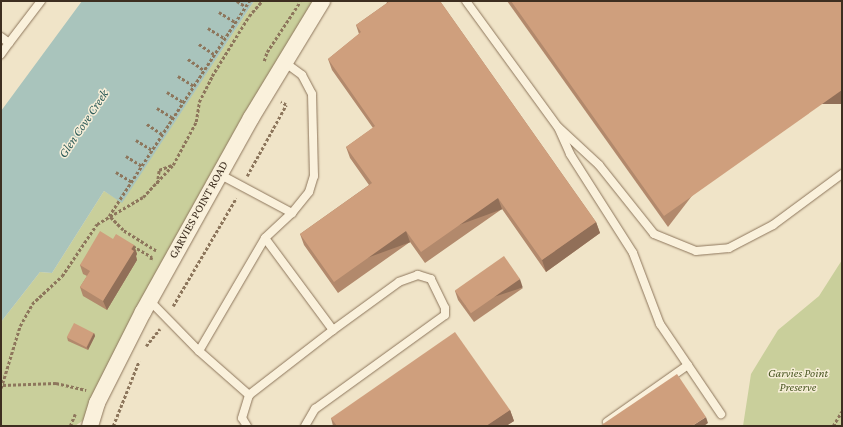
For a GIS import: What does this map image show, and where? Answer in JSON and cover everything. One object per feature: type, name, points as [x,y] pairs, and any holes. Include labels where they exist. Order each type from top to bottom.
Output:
[{"type":"street","name":"GARVIES POINT ROAD","points":[[90,426],[97,403],[149,300],[219,174],[284,62],[322,1]]},
{"type":"lane","points":[[1,54],[41,1]]},
{"type":"lane","points":[[466,1],[558,127],[600,165],[654,234],[696,251],[729,248],[773,225],[842,174]]},
{"type":"lane","points":[[1,37],[9,43]]},
{"type":"lane","points":[[199,351],[266,238],[292,213],[309,192],[314,176],[312,94],[302,75],[284,62]]},
{"type":"lane","points":[[558,127],[570,154],[633,253],[660,324],[721,414]]},
{"type":"lane","points":[[219,174],[292,213]]},
{"type":"lane","points":[[266,238],[333,330]]},
{"type":"lane","points":[[247,426],[242,418],[249,395],[333,330],[399,282],[418,275],[431,279],[445,308],[445,315],[315,409],[305,426]]},
{"type":"lane","points":[[149,300],[167,316],[199,351],[249,395]]},
{"type":"lane","points":[[607,422],[688,365]]},
{"type":"path","points":[[237,1],[245,6]]},
{"type":"path","points":[[109,216],[249,1]]},
{"type":"path","points":[[88,390],[56,383],[2,387],[20,326],[27,312],[62,276],[97,224],[135,202],[157,184],[172,165],[196,122],[199,102],[212,76],[249,16],[262,1]]},
{"type":"path","points":[[219,12],[235,22]]},
{"type":"path","points":[[208,28],[224,38]]},
{"type":"path","points":[[199,44],[214,54]]},
{"type":"path","points":[[188,60],[204,70]]},
{"type":"path","points":[[178,76],[194,86]]},
{"type":"path","points":[[167,92],[183,102]]},
{"type":"path","points":[[113,426],[118,408],[146,346],[167,316],[228,215],[286,105],[280,101]]},
{"type":"path","points":[[157,108],[173,118]]},
{"type":"path","points":[[146,124],[162,134]]},
{"type":"path","points":[[136,140],[152,150]]},
{"type":"path","points":[[126,156],[142,166]]},
{"type":"path","points":[[157,184],[159,170],[172,165]]},
{"type":"path","points":[[116,172],[132,182]]},
{"type":"path","points":[[109,216],[123,230],[156,251]]},
{"type":"path","points":[[833,426],[842,411]]},
{"type":"green space","points":[[254,1],[323,1],[85,419],[75,426],[1,426],[1,322],[40,272],[52,273],[104,191],[122,202]]},
{"type":"green space","name":"Garvies Point Preserve","points":[[842,260],[842,426],[743,426],[751,374],[778,330],[819,296]]},
{"type":"water","name":"Glen Cove Creek","points":[[82,1],[254,1],[122,203],[104,191],[52,273],[40,272],[1,322],[1,111]]},
{"type":"building","points":[[390,1],[440,1],[596,222],[542,260],[498,198],[421,252],[406,231],[334,282],[300,234],[372,183],[346,147],[375,126],[328,59],[361,32],[356,25]]},
{"type":"building","points":[[511,1],[842,1],[842,90],[664,216]]},
{"type":"building","points":[[100,231],[113,239],[116,234],[134,245],[131,249],[134,251],[103,301],[80,287],[90,271],[80,265]]},
{"type":"building","points":[[504,256],[520,279],[471,313],[455,290]]},
{"type":"building","points":[[74,323],[94,333],[86,347],[67,337]]},
{"type":"building","points":[[455,332],[510,410],[486,426],[337,426],[331,418]]},
{"type":"building","points":[[677,374],[706,417],[692,426],[600,426]]}]
